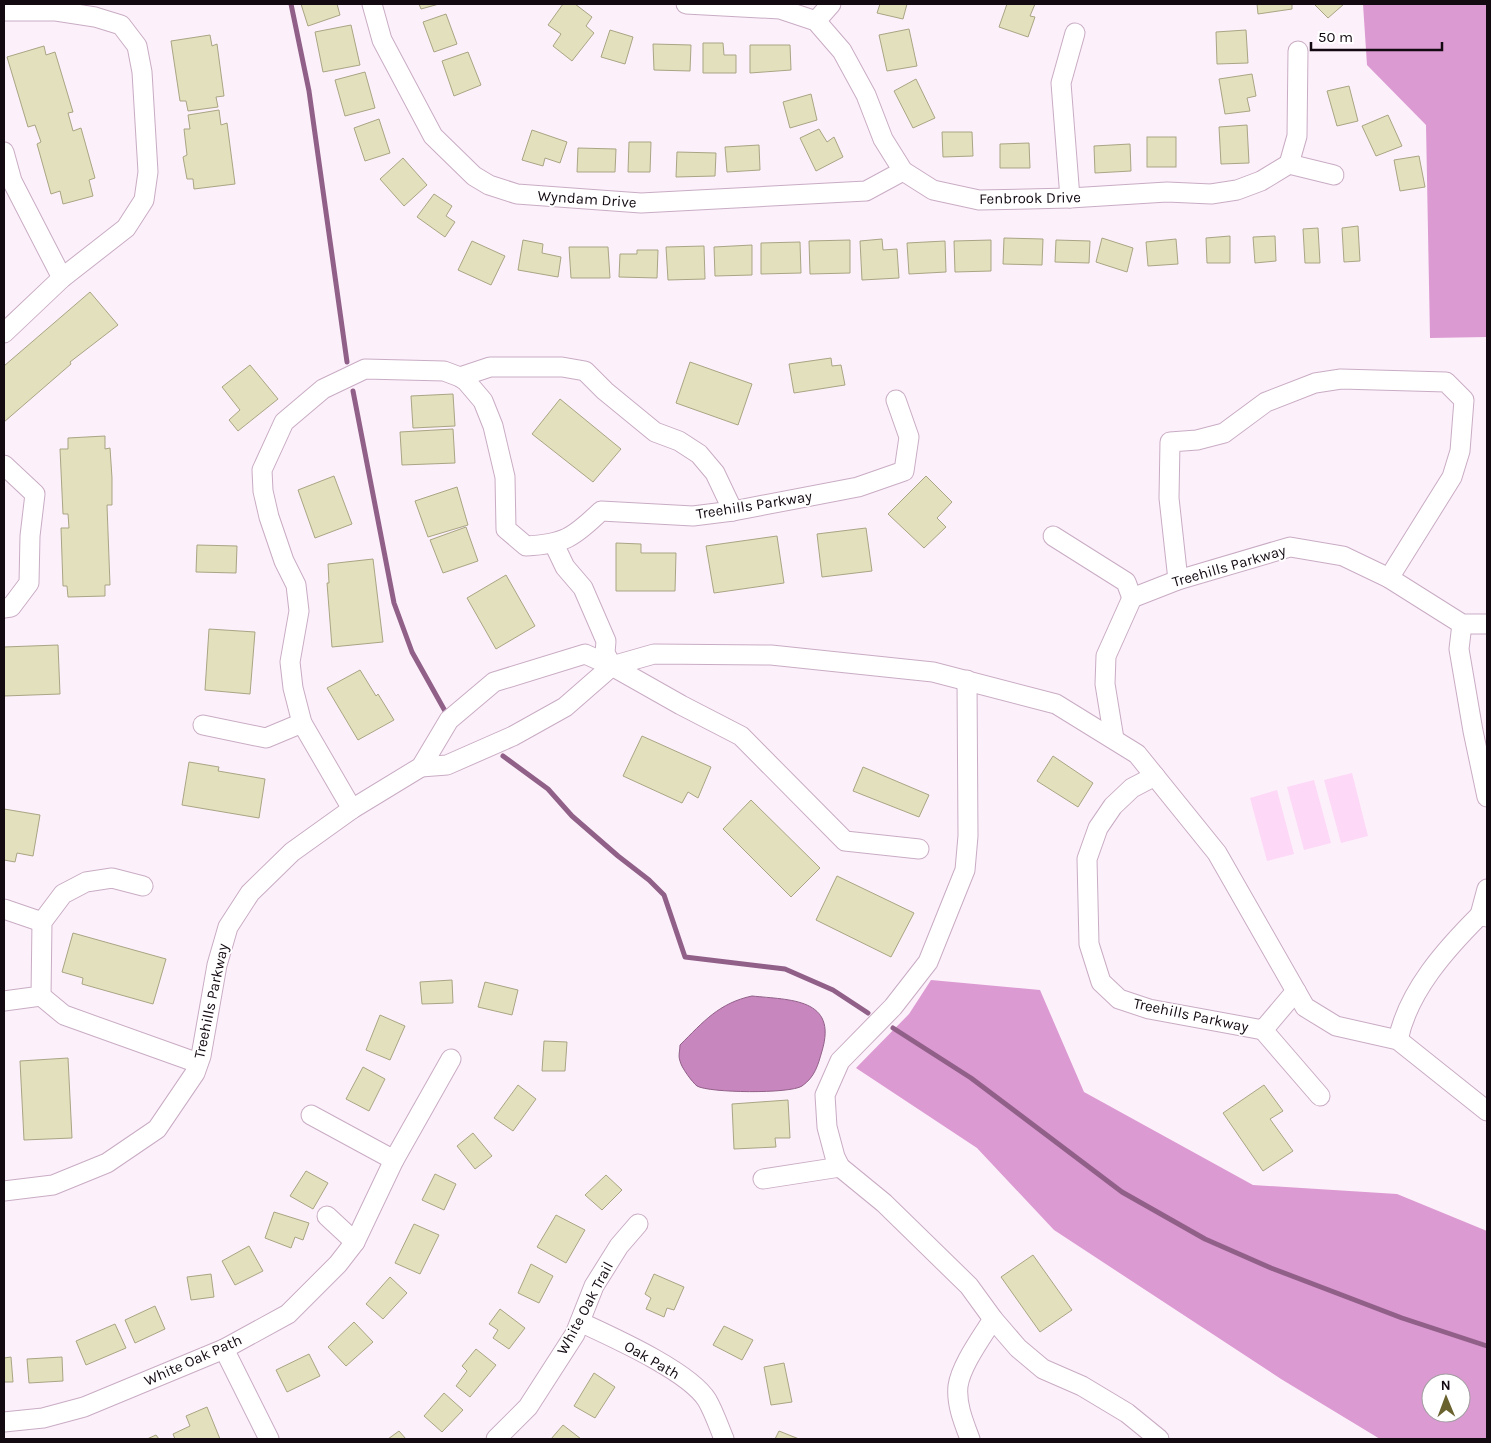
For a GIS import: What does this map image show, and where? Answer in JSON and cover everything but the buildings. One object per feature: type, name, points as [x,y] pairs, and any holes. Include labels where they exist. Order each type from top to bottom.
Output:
[{"type":"street","name":"Wyndam Drive","points":[[372,4],[382,40],[433,136],[474,176],[490,185],[517,194],[641,202],[866,191],[903,171]]},
{"type":"street","points":[[686,4],[780,10],[816,21],[831,4]]},
{"type":"street","points":[[4,11],[56,11],[95,17],[122,25],[137,46],[142,72],[148,172],[144,200],[126,228],[62,278],[4,333]]},
{"type":"street","name":"Fenbrook Drive","points":[[816,21],[842,51],[866,95],[883,138],[903,171],[933,190],[979,200],[1070,198],[1167,192],[1211,194],[1237,190],[1261,182],[1289,164]]},
{"type":"street","points":[[1070,198],[1061,83],[1076,33]]},
{"type":"street","points":[[1298,51],[1297,136],[1289,164],[1334,175]]},
{"type":"street","points":[[4,152],[12,181],[62,278]]},
{"type":"street","points":[[352,809],[302,723],[293,688],[290,662],[299,611],[296,585],[284,561],[263,491],[262,470],[284,422],[323,389],[365,369],[444,371],[460,377],[490,367],[562,367],[585,371],[605,391],[655,432],[679,441],[699,454],[715,473],[733,511]]},
{"type":"street","name":"Treehills Parkway","points":[[460,377],[466,381],[483,401],[493,426],[505,476],[506,529],[526,546],[554,544],[578,533],[601,511],[693,516],[733,511],[858,487],[904,471],[909,437],[896,400]]},
{"type":"street","points":[[1178,580],[1168,498],[1170,442],[1197,440],[1224,433],[1266,402],[1315,383],[1341,379],[1446,382],[1464,400],[1460,451],[1452,477],[1389,578]]},
{"type":"street","points":[[4,465],[36,494],[30,536],[30,583],[11,607],[4,608]]},
{"type":"street","points":[[1053,536],[1126,582],[1132,598],[1106,656],[1105,684],[1114,739]]},
{"type":"street","points":[[554,544],[564,567],[583,588],[606,642],[606,652],[612,666]]},
{"type":"street","name":"Treehills Parkway","points":[[1132,598],[1178,580],[1290,547],[1343,556],[1389,578],[1462,624]]},
{"type":"street","points":[[1487,624],[1462,624],[1459,649],[1487,797]]},
{"type":"street","name":"Treehills Parkway","points":[[4,1191],[53,1185],[107,1162],[157,1129],[195,1073],[217,965],[228,927],[250,893],[292,852],[352,809],[421,766],[449,720],[494,682],[585,654],[612,666],[681,706],[741,736],[845,841],[919,849]]},
{"type":"street","points":[[421,766],[446,766],[514,736],[565,708],[612,666],[654,654],[771,656],[933,672],[1056,704],[1138,754],[1217,853],[1305,1007],[1336,1026],[1398,1040],[1487,1111]]},
{"type":"street","points":[[967,680],[968,836],[965,870],[928,962],[893,1008],[840,1061],[825,1095],[827,1127],[835,1157],[840,1167],[884,1203],[932,1248],[969,1286],[993,1319],[1018,1348],[1042,1369],[1082,1386],[1127,1413],[1159,1439]]},
{"type":"street","points":[[203,725],[266,738],[302,723]]},
{"type":"street","name":"Treehills Parkway","points":[[1155,776],[1132,788],[1113,806],[1098,828],[1087,859],[1090,944],[1101,982],[1119,1000],[1150,1009],[1263,1030],[1296,991]]},
{"type":"street","points":[[41,996],[42,922],[63,894],[86,882],[112,878],[143,886]]},
{"type":"street","points":[[1398,1040],[1402,1020],[1419,989],[1454,941],[1484,916],[1487,889]]},
{"type":"street","points":[[4,909],[42,922]]},
{"type":"street","points":[[4,1001],[41,996],[64,1015],[198,1063]]},
{"type":"street","points":[[1263,1030],[1320,1096]]},
{"type":"street","name":"White Oak Path","points":[[4,1422],[43,1418],[84,1407],[224,1349],[288,1314],[338,1264],[354,1242],[394,1160],[451,1059]]},
{"type":"street","points":[[311,1115],[394,1160]]},
{"type":"street","points":[[763,1179],[840,1167]]},
{"type":"street","points":[[327,1216],[354,1242]]},
{"type":"street","name":"White Oak Trail","points":[[496,1439],[528,1407],[575,1334],[594,1286],[619,1246],[638,1224]]},
{"type":"street","points":[[970,1439],[958,1400],[958,1385],[974,1350],[993,1319]]},
{"type":"street","name":"Oak Path","points":[[580,1322],[677,1371],[707,1399],[724,1439]]},
{"type":"street","points":[[224,1349],[268,1439]]},
{"type":"shaded area","points":[[1363,4],[1487,4],[1487,337],[1430,338],[1426,125],[1367,65]]},
{"type":"shaded area","points":[[1352,773],[1368,836],[1341,843],[1324,780]]},
{"type":"shaded area","points":[[1314,780],[1331,843],[1304,850],[1287,787]]},
{"type":"shaded area","points":[[1277,790],[1294,854],[1267,861],[1250,798]]},
{"type":"shaded area","points":[[931,980],[1040,990],[1084,1092],[1253,1185],[1397,1194],[1487,1231],[1487,1439],[1380,1439],[1281,1379],[1054,1230],[977,1148],[856,1068],[909,1014]]},
{"type":"shaded area","points":[[752,996],[795,1001],[817,1011],[823,1021],[825,1034],[821,1056],[813,1075],[802,1086],[795,1089],[732,1091],[697,1086],[681,1064],[679,1057],[680,1045],[712,1014],[730,1003]]},
{"type":"waterway","points":[[291,4],[309,91],[347,362]]},
{"type":"waterway","points":[[353,391],[394,603],[412,652],[445,711]]},
{"type":"waterway","points":[[503,756],[548,789],[572,816],[649,880],[664,895],[685,957],[785,969],[833,990],[868,1013]]},
{"type":"waterway","points":[[893,1028],[971,1078],[1122,1192],[1205,1239],[1271,1268],[1402,1318],[1487,1346]]}]
